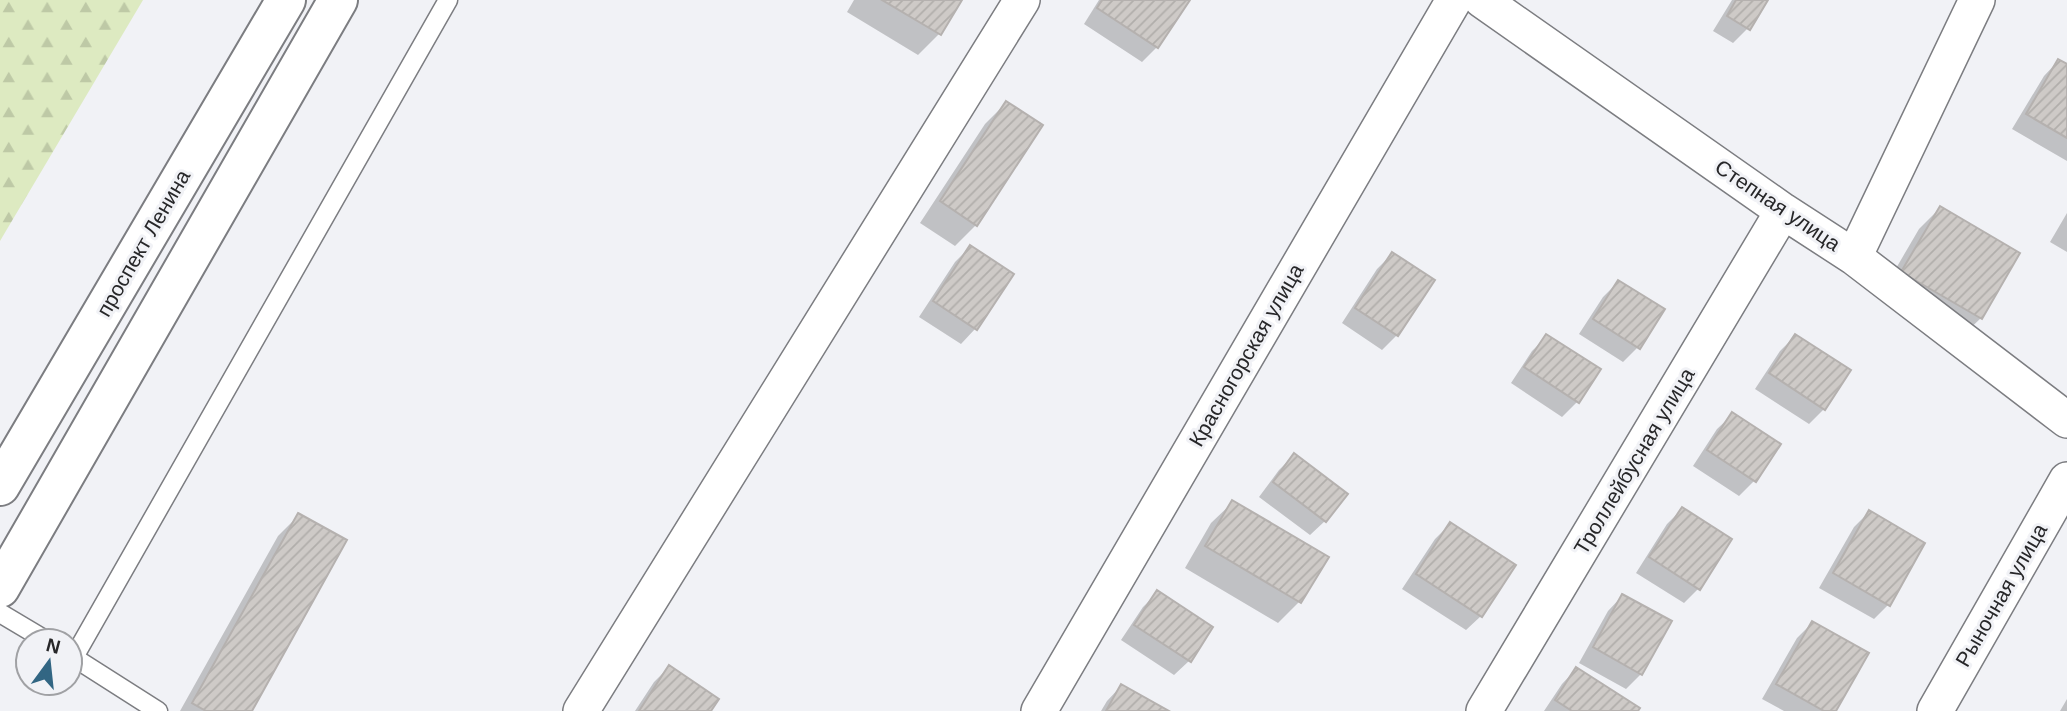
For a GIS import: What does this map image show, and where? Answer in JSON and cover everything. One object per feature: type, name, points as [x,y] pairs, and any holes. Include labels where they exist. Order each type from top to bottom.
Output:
[{"type":"main road","name":"проспект Ленина","points":[[0,486],[286,0]]},
{"type":"main road","points":[[0,588],[338,0]]},
{"type":"street","points":[[581,711],[1022,0]]},
{"type":"street","name":"Красногорская улица","points":[[1040,711],[1454,0]]},
{"type":"street","name":"Степная улица","points":[[1482,0],[1783,211],[1854,257],[2067,420]]},
{"type":"street","points":[[1854,257],[1977,0]]},
{"type":"street","name":"Троллейбусная улица","points":[[1484,711],[1783,211]]},
{"type":"street","name":"Рыночная улица","points":[[1935,711],[2067,480]]},
{"type":"lane","points":[[84,635],[448,0]]},
{"type":"lane","points":[[0,613],[24,627]]},
{"type":"lane","points":[[84,664],[158,711]]},
{"type":"green space","points":[[0,0],[143,0],[0,241]]},
{"type":"building","points":[[882,0],[962,0],[941,35]]},
{"type":"building","points":[[1102,0],[1190,0],[1158,48],[1097,8]]},
{"type":"building","points":[[1736,0],[1768,0],[1750,30],[1727,16]]},
{"type":"building","points":[[2058,59],[2067,64],[2067,138],[2026,114]]},
{"type":"building","points":[[1006,101],[1043,125],[977,226],[940,201]]},
{"type":"building","points":[[1940,206],[2020,253],[1982,319],[1901,272]]},
{"type":"building","points":[[970,245],[1014,274],[977,330],[933,301]]},
{"type":"building","points":[[1392,252],[1435,280],[1398,336],[1355,308]]},
{"type":"building","points":[[1618,280],[1665,309],[1640,349],[1593,319]]},
{"type":"building","points":[[1546,334],[1601,369],[1579,403],[1524,367]]},
{"type":"building","points":[[1795,334],[1851,370],[1825,410],[1769,373]]},
{"type":"building","points":[[1732,412],[1781,444],[1756,482],[1707,450]]},
{"type":"building","points":[[1294,453],[1348,494],[1326,522],[1273,482]]},
{"type":"building","points":[[1232,500],[1329,557],[1301,603],[1205,546]]},
{"type":"building","points":[[1682,507],[1732,539],[1700,590],[1649,557]]},
{"type":"building","points":[[1869,510],[1925,543],[1890,606],[1833,573]]},
{"type":"building","points":[[298,513],[347,540],[252,711],[206,711],[192,703]]},
{"type":"building","points":[[1450,522],[1516,565],[1482,617],[1416,574]]},
{"type":"building","points":[[1157,590],[1213,627],[1191,662],[1134,625]]},
{"type":"building","points":[[1622,594],[1672,621],[1642,675],[1593,647]]},
{"type":"building","points":[[1812,621],[1869,653],[1836,711],[1824,711],[1776,684]]},
{"type":"building","points":[[669,665],[719,699],[711,711],[639,711]]},
{"type":"building","points":[[1576,667],[1640,708],[1638,711],[1572,711],[1555,700]]},
{"type":"building","points":[[1121,684],[1169,711],[1106,711]]}]
